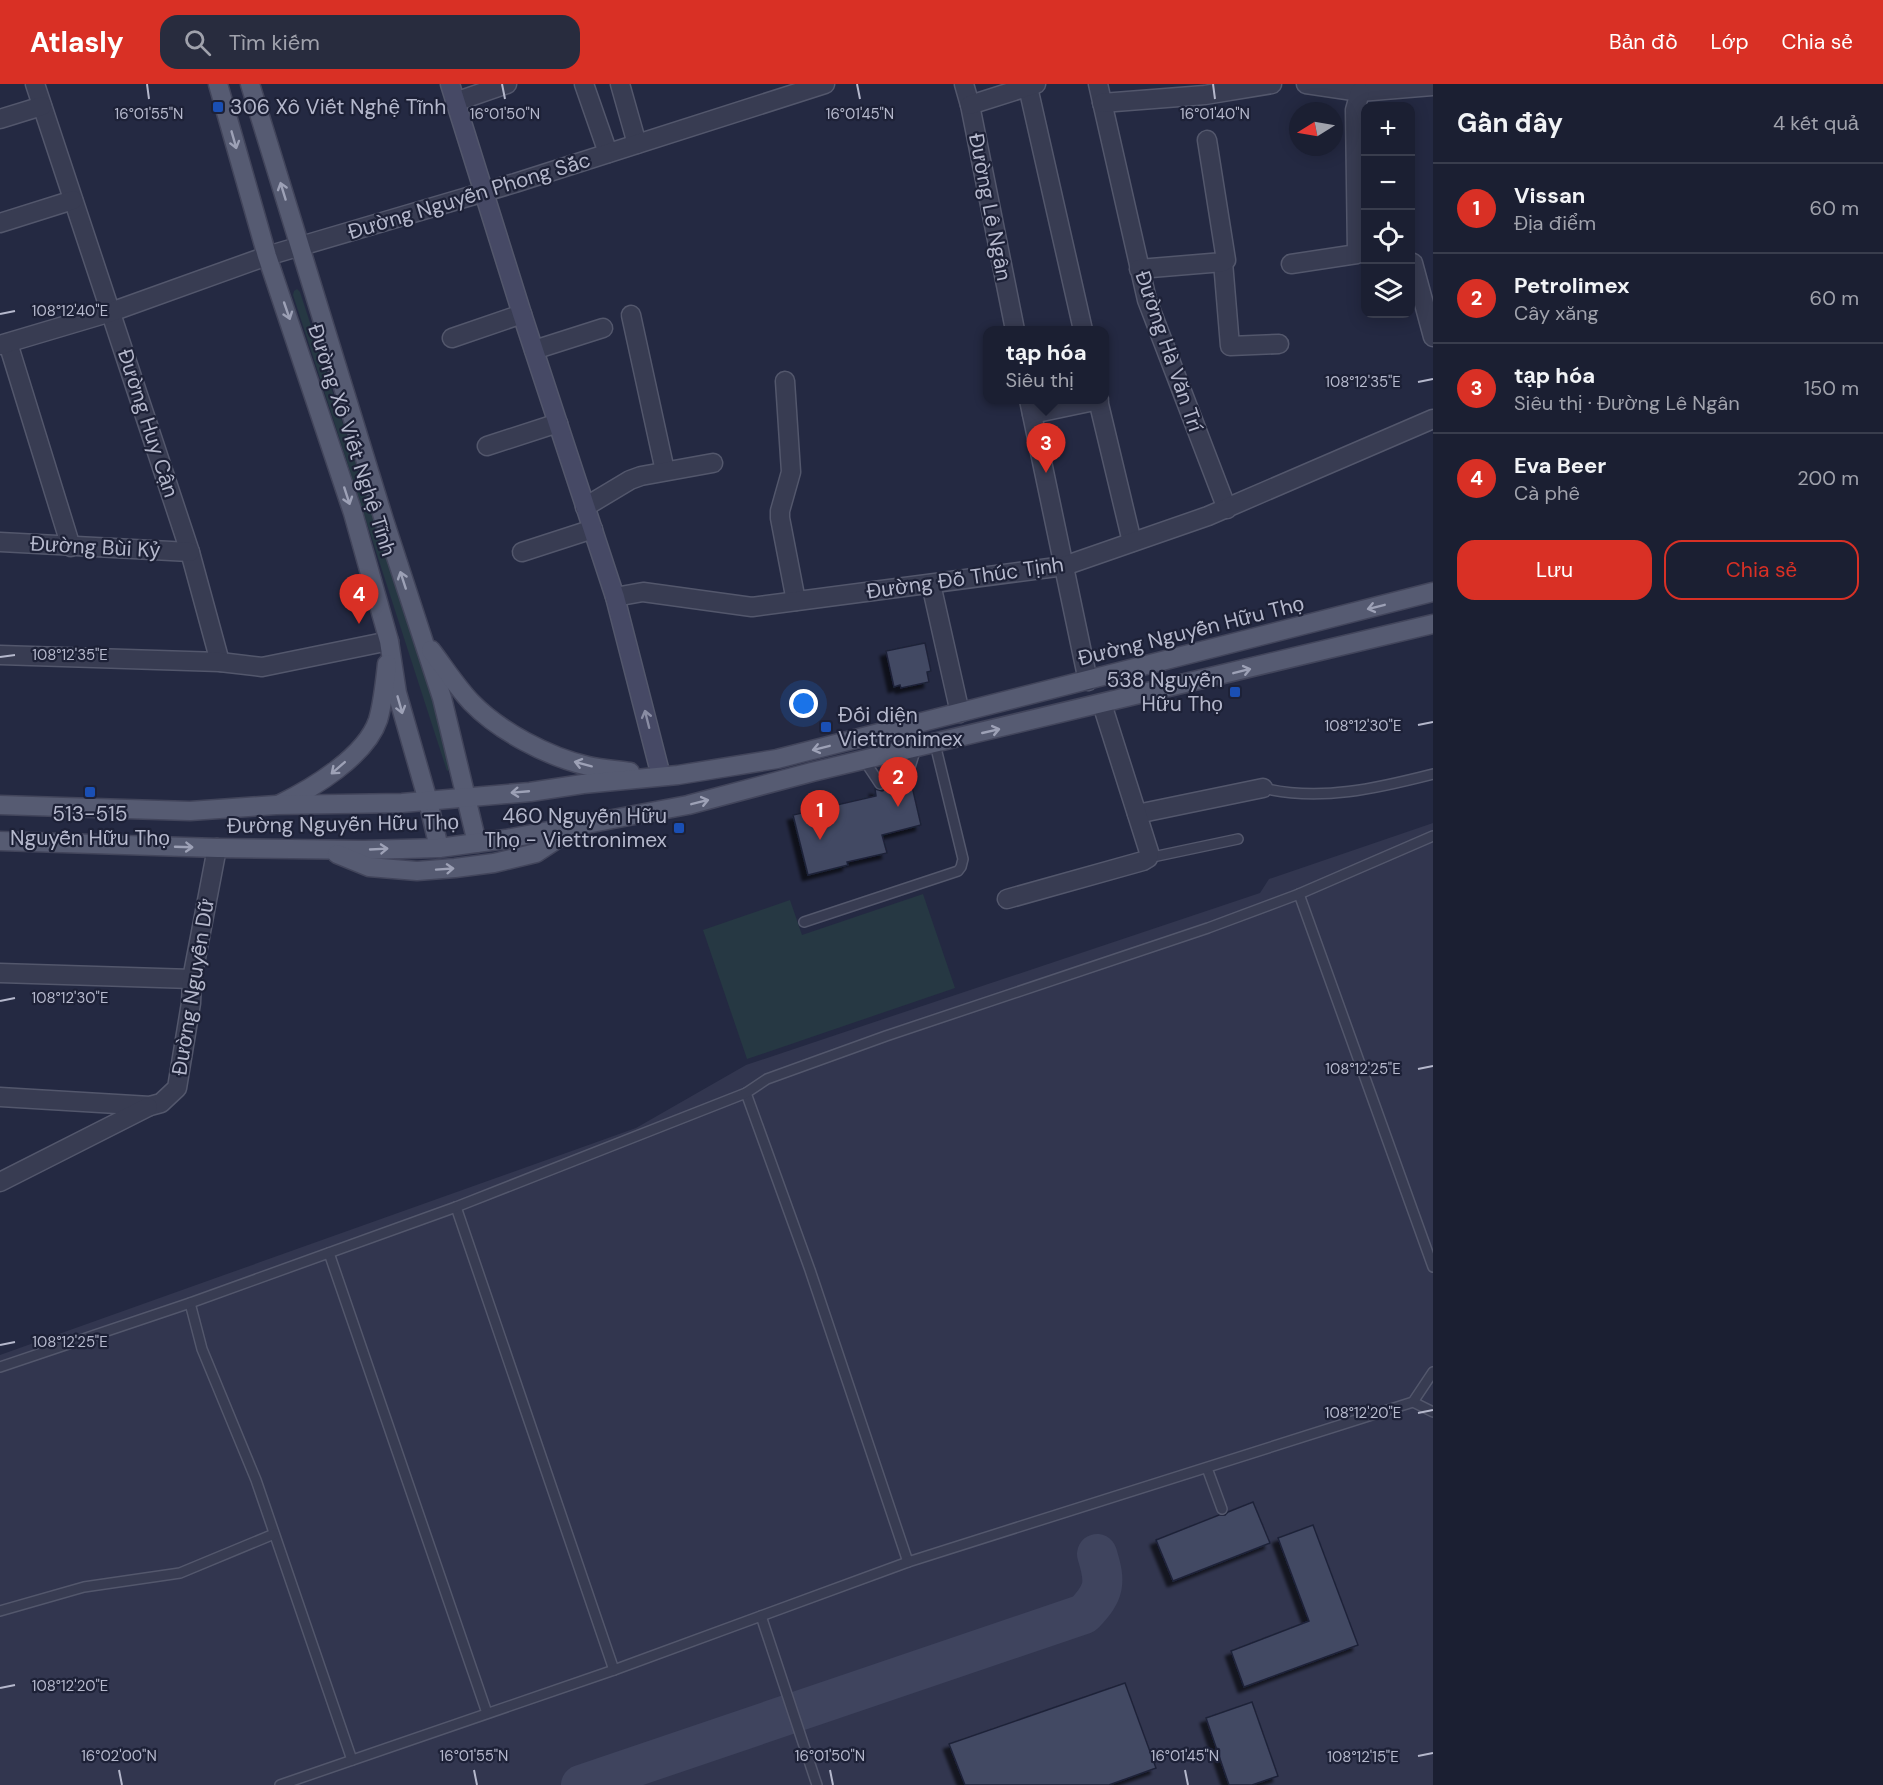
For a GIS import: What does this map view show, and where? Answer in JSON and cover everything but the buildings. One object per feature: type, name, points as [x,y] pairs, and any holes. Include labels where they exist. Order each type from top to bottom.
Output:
[{"type":"main road","name":"Đường Xô Viết Nghệ Tĩnh","points":[[218,84],[267,256],[353,513],[389,641],[397,693],[439,848]]},
{"type":"main road","name":"Đường Xô Viết Nghệ Tĩnh","points":[[250,84],[442,698],[477,843]]},
{"type":"main road","name":"Đường Nguyễn Hữu Thọ","points":[[0,805],[190,810],[276,805],[393,803],[741,766],[1088,681],[1433,592]]},
{"type":"main road","name":"Đường Nguyễn Hữu Thọ","points":[[0,841],[327,849],[439,848],[477,843],[688,805],[864,760],[1433,624]]},
{"type":"main road","points":[[421,636],[471,702],[501,726],[536,747],[558,757],[588,766],[661,776]]},
{"type":"main road","points":[[276,805],[314,786],[335,771],[369,737],[378,720],[389,641]]},
{"type":"main road","points":[[327,849],[369,867],[417,871],[455,868],[494,863],[536,853],[574,827]]},
{"type":"street","name":"Đường Huy Cận","points":[[35,84],[190,552],[220,662]]},
{"type":"street","points":[[450,84],[522,314],[615,597],[661,776]]},
{"type":"street","points":[[455,102],[507,84]]},
{"type":"street","points":[[584,84],[608,153]]},
{"type":"street","points":[[620,84],[637,144]]},
{"type":"street","name":"Đường Nguyễn Phong Sắc","points":[[4,344],[111,312],[267,256],[484,192],[825,84]]},
{"type":"street","name":"Đường Lê Ngân","points":[[964,84],[1014,326]]},
{"type":"street","name":"Đường Hà Văn Trí","points":[[1098,84],[1147,300],[1227,509]]},
{"type":"street","points":[[1102,103],[1205,95],[1272,84]]},
{"type":"street","points":[[1306,84],[1360,92],[1433,86]]},
{"type":"street","points":[[970,105],[1032,85],[1082,326]]},
{"type":"street","points":[[1291,264],[1357,254],[1355,110],[1360,92]]},
{"type":"street","points":[[0,118],[42,106]]},
{"type":"street","points":[[1207,140],[1227,255],[1223,262],[1230,346],[1279,344]]},
{"type":"street","points":[[0,223],[73,200]]},
{"type":"street","points":[[1139,269],[1223,262]]},
{"type":"street","points":[[1413,264],[1433,337]]},
{"type":"street","points":[[452,338],[522,314]]},
{"type":"street","points":[[631,315],[665,471]]},
{"type":"street","points":[[534,351],[603,328]]},
{"type":"street","points":[[4,344],[71,547]]},
{"type":"street","points":[[785,381],[791,472],[780,518],[796,601]]},
{"type":"street","points":[[1060,404],[1031,407],[1088,681]]},
{"type":"street","points":[[1099,404],[1132,542]]},
{"type":"street","name":"Đường Đỗ Thúc Tịnh","points":[[615,597],[643,592],[752,607],[1064,566],[1227,509],[1433,420]]},
{"type":"street","points":[[487,446],[558,423]]},
{"type":"street","points":[[585,507],[630,480],[641,476],[713,464]]},
{"type":"street","points":[[522,552],[592,529]]},
{"type":"street","name":"Đường Bùi Kỷ","points":[[0,542],[190,552]]},
{"type":"street","points":[[931,584],[960,713]]},
{"type":"street","points":[[0,656],[220,662],[262,667],[389,641]]},
{"type":"street","points":[[1006,899],[1148,858],[1149,852],[1102,704]]},
{"type":"street","points":[[1137,814],[1263,788]]},
{"type":"street","name":"Đường Nguyễn Dữ","points":[[0,1182],[150,1106],[161,1103],[177,1088],[191,1003],[192,979],[217,848]]},
{"type":"street","points":[[0,973],[192,979]]},
{"type":"street","points":[[0,1096],[150,1106]]},
{"type":"lane","points":[[804,922],[958,871],[961,867],[963,859],[960,842],[934,744]]},
{"type":"lane","points":[[864,760],[880,784],[907,777],[916,748]]},
{"type":"lane","points":[[1263,788],[1300,795],[1380,788],[1433,774]]},
{"type":"lane","points":[[0,1367],[190,1303],[456,1207],[746,1094],[767,1079],[886,1036],[1208,928],[1299,894],[1433,836]]},
{"type":"lane","points":[[1148,858],[1238,839]]},
{"type":"lane","points":[[1299,894],[1433,1267]]},
{"type":"lane","points":[[746,1094],[810,1270],[908,1563]]},
{"type":"lane","points":[[456,1207],[614,1670]]},
{"type":"lane","points":[[329,1253],[488,1713]]},
{"type":"lane","points":[[190,1303],[202,1348],[256,1480],[352,1760]]},
{"type":"lane","points":[[280,1785],[614,1670],[908,1563],[1413,1402],[1433,1372]]},
{"type":"lane","points":[[1413,1402],[1433,1413]]},
{"type":"lane","points":[[1207,1468],[1222,1509]]},
{"type":"lane","points":[[0,1611],[84,1587],[180,1573],[274,1534]]},
{"type":"lane","points":[[761,1616],[818,1785]]},
{"type":"shaded area","points":[[297,289],[300,292],[431,694],[451,769],[447,771],[293,295]]},
{"type":"shaded area","points":[[1433,823],[1433,1785],[0,1785],[0,1355],[636,1128],[746,1065],[1260,893],[1269,879]]},
{"type":"shaded area","points":[[923,894],[955,988],[747,1059],[703,930],[790,900],[802,935]]},
{"type":"taxiway","points":[[581,1785],[1084,1614],[1102,1587],[1102,1573],[1097,1554]]},
{"type":"place","name":"306 Xô Viết Nghệ Tĩnh","points":[[218,107]]},
{"type":"place","name":"tạp hóa","points":[[1046,473]]},
{"type":"place","name":"Eva Beer","points":[[359,624]]},
{"type":"place","name":"538 Nguyễn Hữu Thọ","points":[[1235,692]]},
{"type":"place","name":"Đối diện Viettronimex","points":[[826,727]]},
{"type":"place","name":"513-515 Nguyễn Hữu Thọ","points":[[90,792]]},
{"type":"place","name":"Petrolimex","points":[[898,807]]},
{"type":"place","name":"460 Nguyễn Hữu Thọ - Viettronimex","points":[[679,828]]},
{"type":"place","name":"Vissan","points":[[820,840]]}]
